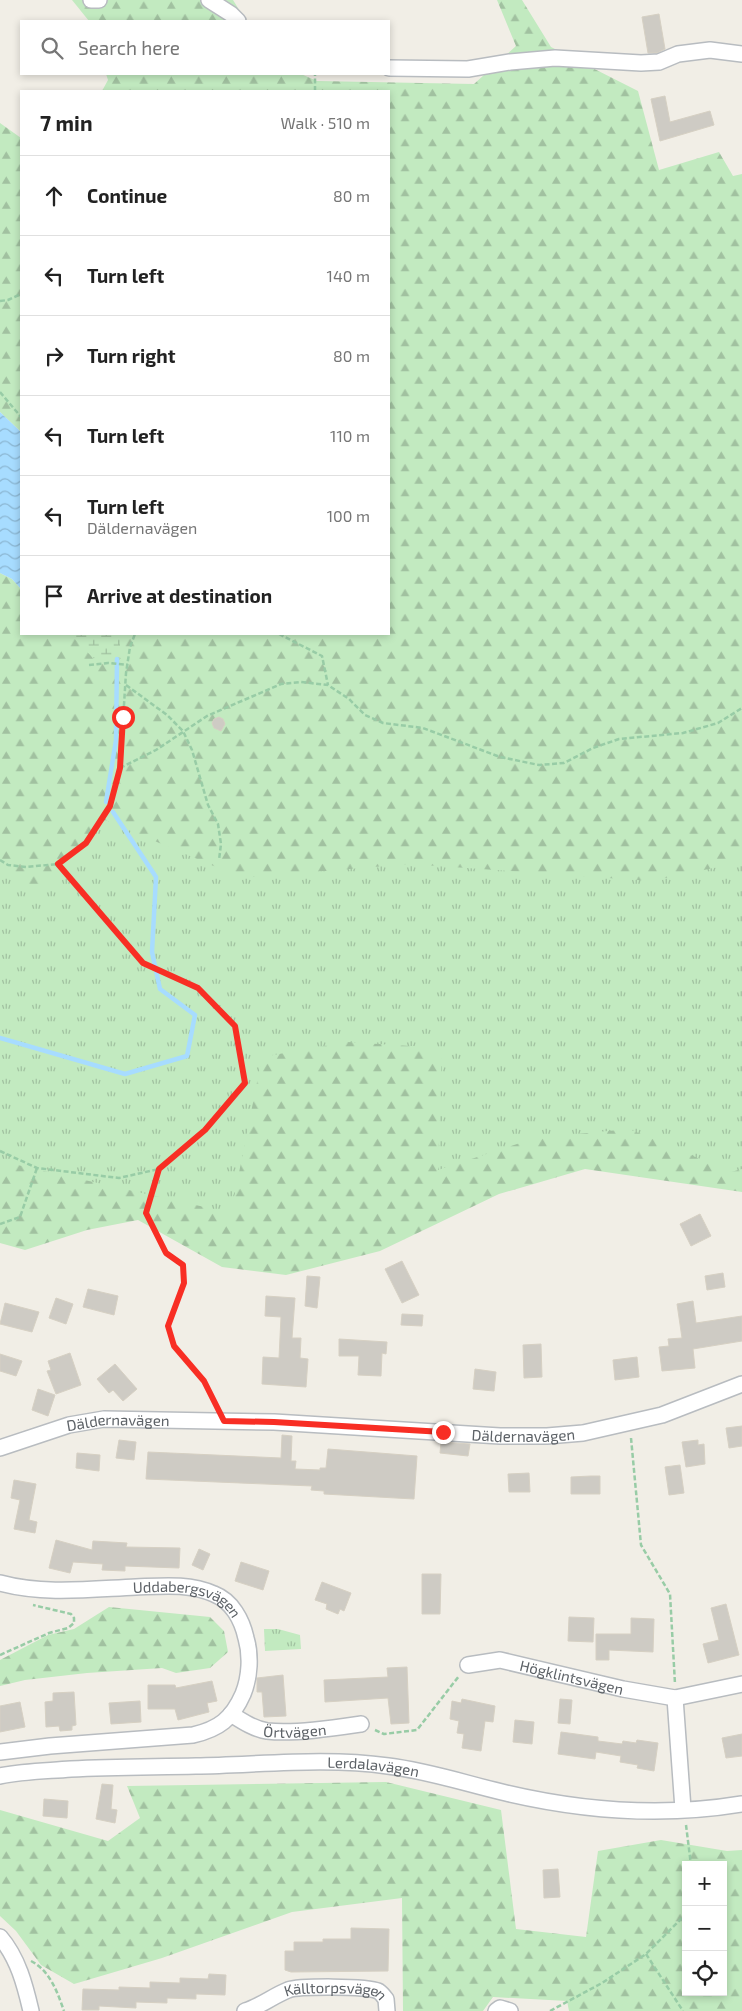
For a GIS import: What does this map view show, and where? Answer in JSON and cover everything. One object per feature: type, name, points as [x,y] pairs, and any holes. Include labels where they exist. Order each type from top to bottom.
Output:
[{"type":"street","points":[[90,0],[99,0]]},
{"type":"street","points":[[209,0],[237,20]]},
{"type":"street","points":[[390,68],[468,70],[510,62],[554,58],[641,63],[659,62],[678,54],[710,50],[742,54]]},
{"type":"street","name":"Däldernavägen","points":[[0,1448],[69,1424],[104,1419],[274,1422],[519,1436],[583,1433],[630,1424],[662,1415],[742,1384]]},
{"type":"street","name":"Uddabergsvägen","points":[[0,1583],[36,1589],[68,1590],[174,1585],[197,1588],[216,1594],[233,1608],[243,1624],[249,1647],[249,1669],[244,1692],[231,1714],[224,1722],[211,1731],[193,1735],[68,1744],[0,1752]]},
{"type":"street","name":"Högklintsvägen","points":[[468,1665],[500,1660],[623,1689],[675,1698],[742,1684]]},
{"type":"street","points":[[675,1698],[684,1809]]},
{"type":"street","name":"Örtvägen","points":[[231,1714],[265,1731],[336,1728],[361,1724]]},
{"type":"street","name":"Lerdalavägen","points":[[0,1776],[18,1772],[93,1768],[324,1762],[387,1766],[443,1775],[506,1793],[582,1808],[644,1810],[708,1809],[742,1804]]},
{"type":"street","points":[[0,1937],[17,1962],[31,2011]]},
{"type":"street","name":"Källtorpsvägen","points":[[246,2011],[260,2006],[288,1990],[304,1987],[378,1991],[386,1999],[387,2011]]},
{"type":"street","points":[[496,2011],[500,2008],[510,2011]]},
{"type":"path","points":[[315,75],[315,90]]},
{"type":"path","points":[[0,301],[8,300],[20,294]]},
{"type":"path","points":[[0,392],[20,416]]},
{"type":"path","points":[[0,860],[8,865],[26,867],[58,864],[86,843],[110,806],[120,768],[128,664],[130,647],[135,635]]},
{"type":"path","points":[[281,635],[322,656],[328,685]]},
{"type":"path","points":[[89,665],[128,664]]},
{"type":"path","points":[[120,768],[156,750],[208,716],[281,684],[301,682],[328,685],[348,698],[365,715],[383,723],[423,728],[500,757],[539,765],[564,763],[592,748],[619,738],[683,733],[718,723],[742,708]]},
{"type":"path","points":[[126,685],[166,715],[183,731],[192,750],[208,805],[218,824],[221,844],[219,860]]},
{"type":"path","points":[[0,1151],[37,1168],[119,1178],[159,1169],[205,1130],[245,1083],[235,1026],[198,988],[143,963],[58,864]]},
{"type":"path","points":[[0,1224],[20,1217],[37,1168]]},
{"type":"path","points":[[159,1169],[146,1213],[166,1253],[183,1265],[184,1283],[168,1326],[174,1346],[204,1381],[224,1421]]},
{"type":"path","points":[[630,1424],[641,1545],[670,1594],[674,1678]]},
{"type":"path","points":[[0,1655],[49,1633],[68,1628],[74,1623],[74,1618],[70,1614],[26,1603]]},
{"type":"path","points":[[361,1724],[384,1734],[417,1730],[468,1665]]},
{"type":"path","points":[[684,1809],[690,1861]]},
{"type":"path","points":[[550,2011],[602,1983],[646,1954],[682,1918]]},
{"type":"path","points":[[646,1954],[683,2011]]},
{"type":"path","points":[[30,1960],[47,1973],[57,1990],[64,2011]]},
{"type":"green space","points":[[72,0],[233,0],[245,20],[88,20]]},
{"type":"green space","points":[[497,0],[522,0],[551,47],[638,91],[659,170],[719,152],[733,176],[742,174],[742,1192],[585,1169],[499,1194],[380,1251],[286,1275],[222,1267],[138,1220],[87,1230],[25,1250],[0,1243],[0,573],[12,579],[20,588],[20,635],[72,635],[120,660],[120,635],[390,635],[390,90],[103,90],[108,80],[106,75],[303,75],[317,81],[474,84],[516,46]]},
{"type":"green space","points":[[0,123],[20,137],[20,431],[0,412]]},
{"type":"green space","points":[[71,635],[120,635],[120,660],[93,658]]},
{"type":"green space","points":[[105,820],[242,878],[409,864],[651,881],[742,862],[742,1169],[731,1172],[629,1129],[535,1138],[438,1170],[442,1048],[347,1042],[262,1057],[231,1213],[0,1161],[0,871],[21,885],[41,889]]},
{"type":"green space","points":[[109,1607],[210,1617],[224,1631],[228,1652],[210,1668],[176,1673],[162,1668],[87,1673],[25,1680],[0,1686],[0,1660],[48,1635],[74,1629]]},
{"type":"green space","points":[[264,1629],[278,1629],[300,1635],[301,1649],[265,1651]]},
{"type":"green space","points":[[386,1782],[501,1810],[516,1929],[586,1937],[598,1851],[661,1840],[727,1851],[742,1850],[742,2011],[569,2011],[567,2001],[493,1997],[483,2011],[403,2011],[402,1898],[292,1912],[162,1958],[74,1984],[41,1965],[16,1931],[0,1916],[0,1810],[108,1841],[140,1818],[127,1786]]},
{"type":"water","points":[[0,412],[20,431],[20,588],[12,579],[0,573]]},
{"type":"building","points":[[659,14],[665,49],[657,53],[648,53],[642,17]]},
{"type":"building","points":[[665,96],[670,122],[710,111],[714,125],[660,141],[651,99]]},
{"type":"building","points":[[219,717],[223,719],[225,724],[221,731],[214,728],[212,723],[214,719]]},
{"type":"building","points":[[700,1214],[711,1236],[691,1246],[680,1224]]},
{"type":"building","points":[[402,1261],[419,1295],[402,1303],[385,1269]]},
{"type":"building","points":[[723,1273],[725,1287],[707,1290],[705,1276]]},
{"type":"building","points":[[307,1276],[320,1277],[317,1308],[305,1306]]},
{"type":"building","points":[[88,1289],[118,1296],[114,1315],[83,1307]]},
{"type":"building","points":[[266,1296],[295,1298],[292,1338],[301,1338],[300,1358],[308,1359],[306,1387],[262,1384],[263,1357],[279,1358],[281,1317],[265,1316]]},
{"type":"building","points":[[56,1298],[73,1304],[66,1324],[49,1318]]},
{"type":"building","points":[[693,1301],[696,1323],[742,1316],[742,1341],[693,1349],[695,1368],[662,1371],[659,1347],[669,1346],[668,1339],[682,1338],[677,1304]]},
{"type":"building","points":[[5,1303],[39,1312],[32,1332],[0,1324]]},
{"type":"building","points":[[402,1314],[423,1315],[422,1326],[401,1325]]},
{"type":"building","points":[[339,1339],[387,1342],[386,1354],[382,1353],[381,1376],[358,1375],[359,1356],[339,1356]]},
{"type":"building","points":[[541,1344],[542,1377],[524,1378],[523,1345]]},
{"type":"building","points":[[70,1353],[81,1385],[56,1394],[47,1371],[51,1370],[48,1361]]},
{"type":"building","points":[[0,1354],[22,1361],[16,1376],[0,1371]]},
{"type":"building","points":[[637,1357],[639,1377],[615,1380],[613,1360]]},
{"type":"building","points":[[115,1364],[137,1389],[123,1401],[113,1390],[109,1393],[97,1379]]},
{"type":"building","points":[[475,1369],[496,1372],[494,1391],[473,1389]]},
{"type":"building","points":[[38,1389],[55,1395],[48,1416],[32,1410]]},
{"type":"building","points":[[742,1426],[742,1446],[729,1448],[726,1428]]},
{"type":"building","points":[[282,1435],[292,1436],[291,1461],[296,1461],[295,1469],[320,1470],[320,1468],[326,1468],[328,1449],[417,1456],[414,1499],[324,1494],[324,1491],[311,1490],[312,1486],[146,1479],[148,1452],[281,1458]]},
{"type":"building","points":[[119,1440],[136,1442],[134,1460],[116,1458]]},
{"type":"building","points":[[698,1440],[698,1445],[704,1444],[705,1464],[686,1467],[682,1442]]},
{"type":"building","points":[[441,1442],[470,1444],[468,1456],[440,1453]]},
{"type":"building","points":[[77,1453],[100,1455],[99,1471],[76,1468]]},
{"type":"building","points":[[680,1465],[684,1493],[669,1495],[665,1467]]},
{"type":"building","points":[[529,1473],[530,1492],[509,1492],[508,1474]]},
{"type":"building","points":[[600,1476],[600,1494],[571,1494],[571,1477]]},
{"type":"building","points":[[14,1480],[36,1484],[29,1520],[37,1522],[35,1533],[14,1529],[20,1500],[11,1498]]},
{"type":"building","points":[[56,1540],[92,1550],[93,1541],[127,1543],[126,1547],[180,1548],[179,1568],[125,1566],[125,1571],[102,1570],[103,1564],[73,1562],[70,1573],[49,1568]]},
{"type":"building","points":[[199,1549],[210,1554],[203,1570],[192,1565]]},
{"type":"building","points":[[241,1562],[269,1571],[263,1590],[235,1581]]},
{"type":"building","points":[[422,1574],[441,1574],[440,1614],[422,1614]]},
{"type":"building","points":[[322,1582],[351,1593],[344,1611],[340,1609],[338,1614],[326,1609],[327,1604],[315,1600]]},
{"type":"building","points":[[726,1604],[739,1655],[708,1663],[703,1644],[719,1640],[711,1608]]},
{"type":"building","points":[[569,1617],[594,1618],[593,1642],[568,1641]]},
{"type":"building","points":[[631,1618],[654,1619],[653,1652],[609,1650],[609,1660],[596,1660],[596,1634],[631,1634]]},
{"type":"building","points":[[407,1667],[409,1723],[391,1724],[388,1698],[325,1702],[324,1680],[388,1677],[387,1668]]},
{"type":"building","points":[[283,1675],[286,1716],[264,1717],[262,1692],[257,1692],[257,1678]]},
{"type":"building","points":[[212,1681],[217,1701],[207,1703],[209,1712],[178,1720],[175,1709],[148,1709],[148,1685],[175,1685],[176,1688]]},
{"type":"building","points":[[74,1692],[76,1725],[72,1726],[72,1730],[60,1731],[59,1726],[46,1727],[45,1702],[53,1701],[53,1693]]},
{"type":"building","points":[[462,1699],[495,1706],[493,1722],[485,1721],[481,1751],[462,1748],[464,1734],[457,1733],[459,1721],[450,1719],[452,1701],[461,1703]]},
{"type":"building","points":[[560,1699],[572,1700],[570,1724],[558,1723]]},
{"type":"building","points":[[140,1701],[141,1722],[111,1724],[109,1703]]},
{"type":"building","points":[[20,1702],[25,1727],[0,1732],[0,1706]]},
{"type":"building","points":[[515,1720],[534,1722],[532,1744],[513,1742]]},
{"type":"building","points":[[561,1732],[598,1737],[598,1741],[622,1744],[623,1741],[636,1743],[637,1740],[658,1743],[654,1771],[637,1768],[638,1765],[620,1762],[621,1756],[596,1752],[595,1759],[558,1754]]},
{"type":"building","points":[[742,1734],[742,1756],[726,1758],[722,1738]]},
{"type":"building","points":[[102,1784],[113,1785],[111,1809],[117,1810],[115,1823],[96,1819]]},
{"type":"building","points":[[44,1799],[68,1801],[67,1818],[43,1816]]},
{"type":"building","points":[[558,1869],[560,1897],[544,1898],[543,1870]]},
{"type":"building","points":[[351,1928],[389,1929],[388,1971],[291,1972],[285,1970],[285,1951],[294,1951],[294,1942],[323,1942],[323,1939],[351,1939]]},
{"type":"building","points":[[209,1974],[226,1975],[225,1995],[196,1994],[196,1999],[167,1998],[167,2003],[136,2002],[136,2008],[99,2006],[99,2010],[82,2010],[83,1989],[119,1990],[119,1987],[150,1988],[150,1982],[180,1983],[180,1978],[208,1979]]},
{"type":"waterway","points":[[106,802],[116,740],[117,659]]},
{"type":"waterway","points":[[0,1038],[125,1074],[187,1056],[195,1015],[160,989],[152,952],[156,877],[113,812]]},
{"type":"route","points":[[123,717],[120,768],[110,806],[86,843],[58,864],[143,963],[198,988],[235,1026],[245,1083],[205,1130],[159,1169],[146,1213],[166,1253],[183,1265],[184,1283],[168,1326],[174,1346],[204,1381],[224,1421],[274,1422],[443,1432]]}]
